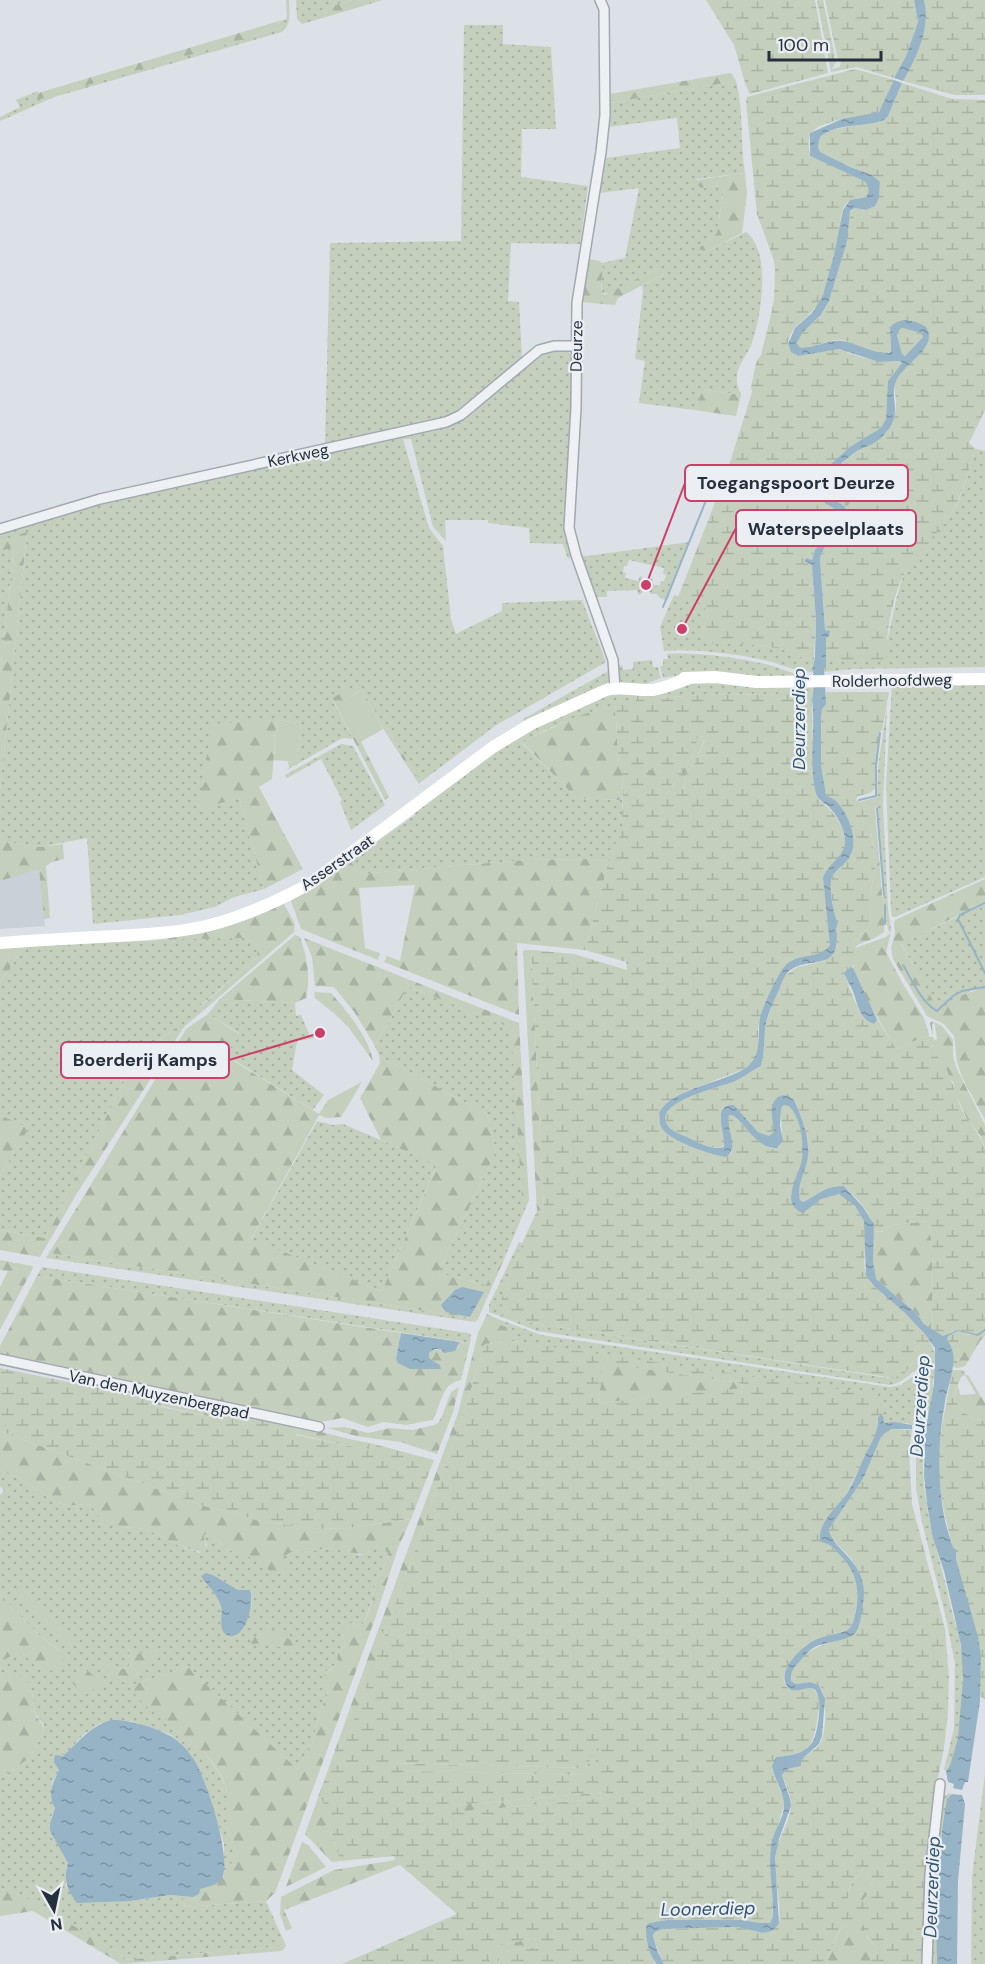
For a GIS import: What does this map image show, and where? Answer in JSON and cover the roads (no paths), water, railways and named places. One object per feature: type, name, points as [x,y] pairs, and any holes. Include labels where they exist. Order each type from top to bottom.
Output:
[{"type":"main road","name":"Asserstraat","points":[[0,943],[184,930],[251,912],[312,883],[493,747],[531,724],[606,690],[615,688],[640,690],[674,678],[715,677],[757,682],[805,682]]},
{"type":"main road","name":"Rolderhoofdweg","points":[[805,682],[985,679]]},
{"type":"street","name":"Deurze","points":[[600,0],[604,9],[605,115],[577,303],[576,408],[570,528],[576,555],[613,660],[615,688]]},
{"type":"street","name":"Kerkweg","points":[[0,529],[100,499],[446,422],[461,415],[539,350],[554,346],[576,346]]},
{"type":"street","name":"Van den Muyzenbergpad","points":[[0,1359],[319,1427]]},
{"type":"street","points":[[927,1964],[930,1885],[940,1784]]},
{"type":"water","points":[[914,0],[924,0],[926,21],[918,52],[903,81],[894,78],[906,56],[918,22]]},
{"type":"water","points":[[894,80],[902,83],[888,116],[884,120],[835,129],[820,137],[818,147],[820,152],[872,175],[880,182],[879,198],[875,206],[866,210],[855,208],[850,211],[847,241],[829,301],[821,315],[802,333],[797,343],[799,347],[804,348],[842,341],[889,353],[891,351],[890,327],[902,320],[916,322],[926,327],[929,334],[925,348],[901,373],[894,386],[895,413],[890,428],[878,441],[859,450],[843,462],[819,488],[825,496],[844,506],[850,515],[844,527],[825,547],[820,559],[825,630],[830,631],[826,638],[826,667],[824,669],[826,704],[821,716],[821,766],[826,795],[837,802],[846,814],[853,835],[853,849],[831,881],[832,901],[838,923],[837,943],[829,958],[795,967],[784,977],[767,1020],[761,1066],[733,1082],[689,1097],[668,1111],[665,1118],[669,1127],[676,1132],[706,1146],[720,1148],[724,1147],[721,1114],[727,1106],[734,1105],[758,1132],[769,1136],[774,1132],[773,1103],[781,1096],[789,1097],[798,1108],[808,1145],[807,1161],[799,1188],[800,1200],[803,1202],[826,1189],[844,1186],[863,1207],[874,1224],[873,1261],[876,1279],[916,1313],[924,1324],[943,1336],[958,1330],[977,1334],[985,1329],[978,1336],[958,1331],[948,1336],[953,1362],[940,1445],[939,1473],[944,1516],[953,1548],[956,1549],[956,1559],[978,1637],[981,1656],[980,1701],[968,1782],[965,1782],[962,1790],[953,1788],[954,1784],[948,1782],[946,1771],[958,1738],[963,1680],[961,1645],[944,1571],[933,1538],[924,1475],[925,1436],[920,1431],[920,1426],[927,1422],[934,1384],[935,1348],[905,1313],[866,1276],[864,1221],[855,1206],[839,1194],[821,1199],[803,1213],[792,1203],[792,1188],[802,1159],[802,1145],[799,1124],[789,1106],[784,1105],[781,1108],[780,1126],[783,1141],[777,1148],[764,1145],[734,1116],[729,1115],[732,1149],[726,1157],[701,1150],[672,1137],[661,1127],[659,1113],[665,1105],[686,1092],[747,1067],[753,1061],[758,1048],[762,1011],[782,970],[790,962],[820,953],[830,945],[823,878],[844,849],[845,838],[838,818],[818,797],[814,782],[812,699],[816,620],[812,565],[805,561],[806,558],[812,560],[815,550],[841,515],[813,494],[804,496],[803,494],[812,490],[812,481],[851,446],[881,428],[886,419],[888,381],[902,363],[900,361],[879,362],[839,349],[798,356],[791,352],[788,344],[795,328],[813,312],[823,295],[843,210],[850,200],[866,197],[868,191],[864,181],[810,156],[810,133],[842,119],[879,112]],"holes":[[[900,329],[921,333],[923,337],[905,356],[902,354],[897,335]]]},
{"type":"water","points":[[851,967],[876,1017],[874,1024],[869,1022],[859,1010],[844,972]]},
{"type":"water","points":[[462,1287],[484,1292],[470,1317],[446,1312],[441,1305],[455,1290]]},
{"type":"water","points":[[401,1333],[460,1342],[455,1351],[444,1353],[441,1349],[435,1349],[429,1353],[429,1358],[440,1365],[441,1369],[410,1369],[398,1363],[396,1358]]},
{"type":"water","points":[[881,1415],[884,1423],[912,1425],[912,1429],[892,1429],[882,1435],[863,1479],[829,1529],[835,1542],[853,1562],[862,1580],[864,1596],[859,1624],[853,1635],[812,1649],[796,1665],[791,1675],[791,1681],[796,1684],[810,1682],[819,1685],[825,1699],[822,1736],[819,1744],[801,1760],[801,1766],[787,1769],[782,1775],[791,1806],[775,1858],[779,1924],[772,1931],[763,1933],[737,1927],[663,1929],[655,1932],[653,1936],[664,1964],[657,1964],[651,1955],[647,1941],[646,1926],[649,1923],[667,1920],[742,1920],[770,1923],[773,1917],[771,1851],[784,1806],[772,1766],[776,1757],[799,1753],[811,1744],[819,1716],[819,1699],[814,1689],[791,1690],[784,1677],[795,1656],[807,1645],[821,1638],[846,1631],[853,1622],[857,1587],[853,1573],[834,1549],[820,1541],[820,1534],[825,1520],[851,1486],[873,1440],[878,1417]]},
{"type":"water","points":[[206,1573],[238,1590],[250,1590],[251,1602],[248,1618],[241,1632],[236,1635],[230,1636],[223,1632],[220,1602],[201,1576]]},
{"type":"water","points":[[111,1720],[137,1723],[174,1738],[184,1747],[200,1771],[217,1820],[224,1856],[224,1870],[219,1882],[200,1889],[199,1894],[193,1897],[170,1895],[130,1901],[77,1903],[68,1889],[66,1874],[68,1863],[50,1831],[55,1808],[51,1798],[52,1789],[59,1770],[54,1762],[55,1755],[63,1756],[91,1730]]},
{"type":"water","points":[[952,1794],[962,1795],[965,1804],[958,1881],[957,1964],[937,1964],[936,1919],[942,1830],[947,1799]]},
{"type":"waterway","points":[[663,607],[713,483]]},
{"type":"waterway","points":[[859,800],[876,796],[876,765],[880,733]]},
{"type":"waterway","points":[[877,808],[884,895]]},
{"type":"waterway","points":[[985,903],[960,915],[958,919],[985,973]]},
{"type":"waterway","points":[[885,905],[885,924]]},
{"type":"waterway","points":[[903,965],[913,984],[931,1007],[937,1011],[962,991],[985,987]]},
{"type":"place","name":"Toegangspoort Deurze","points":[[646,585]]},
{"type":"place","name":"Waterspeelplaats","points":[[682,629]]},
{"type":"place","name":"Boerderij Kamps","points":[[320,1033]]},
{"type":"water label","name":"Deurzerdiep","points":[[799,719]]},
{"type":"water label","name":"Deurzerdiep","points":[[920,1406]]},
{"type":"water label","name":"Deurzerdiep","points":[[932,1887]]},
{"type":"water label","name":"Loonerdiep","points":[[708,1909]]}]
